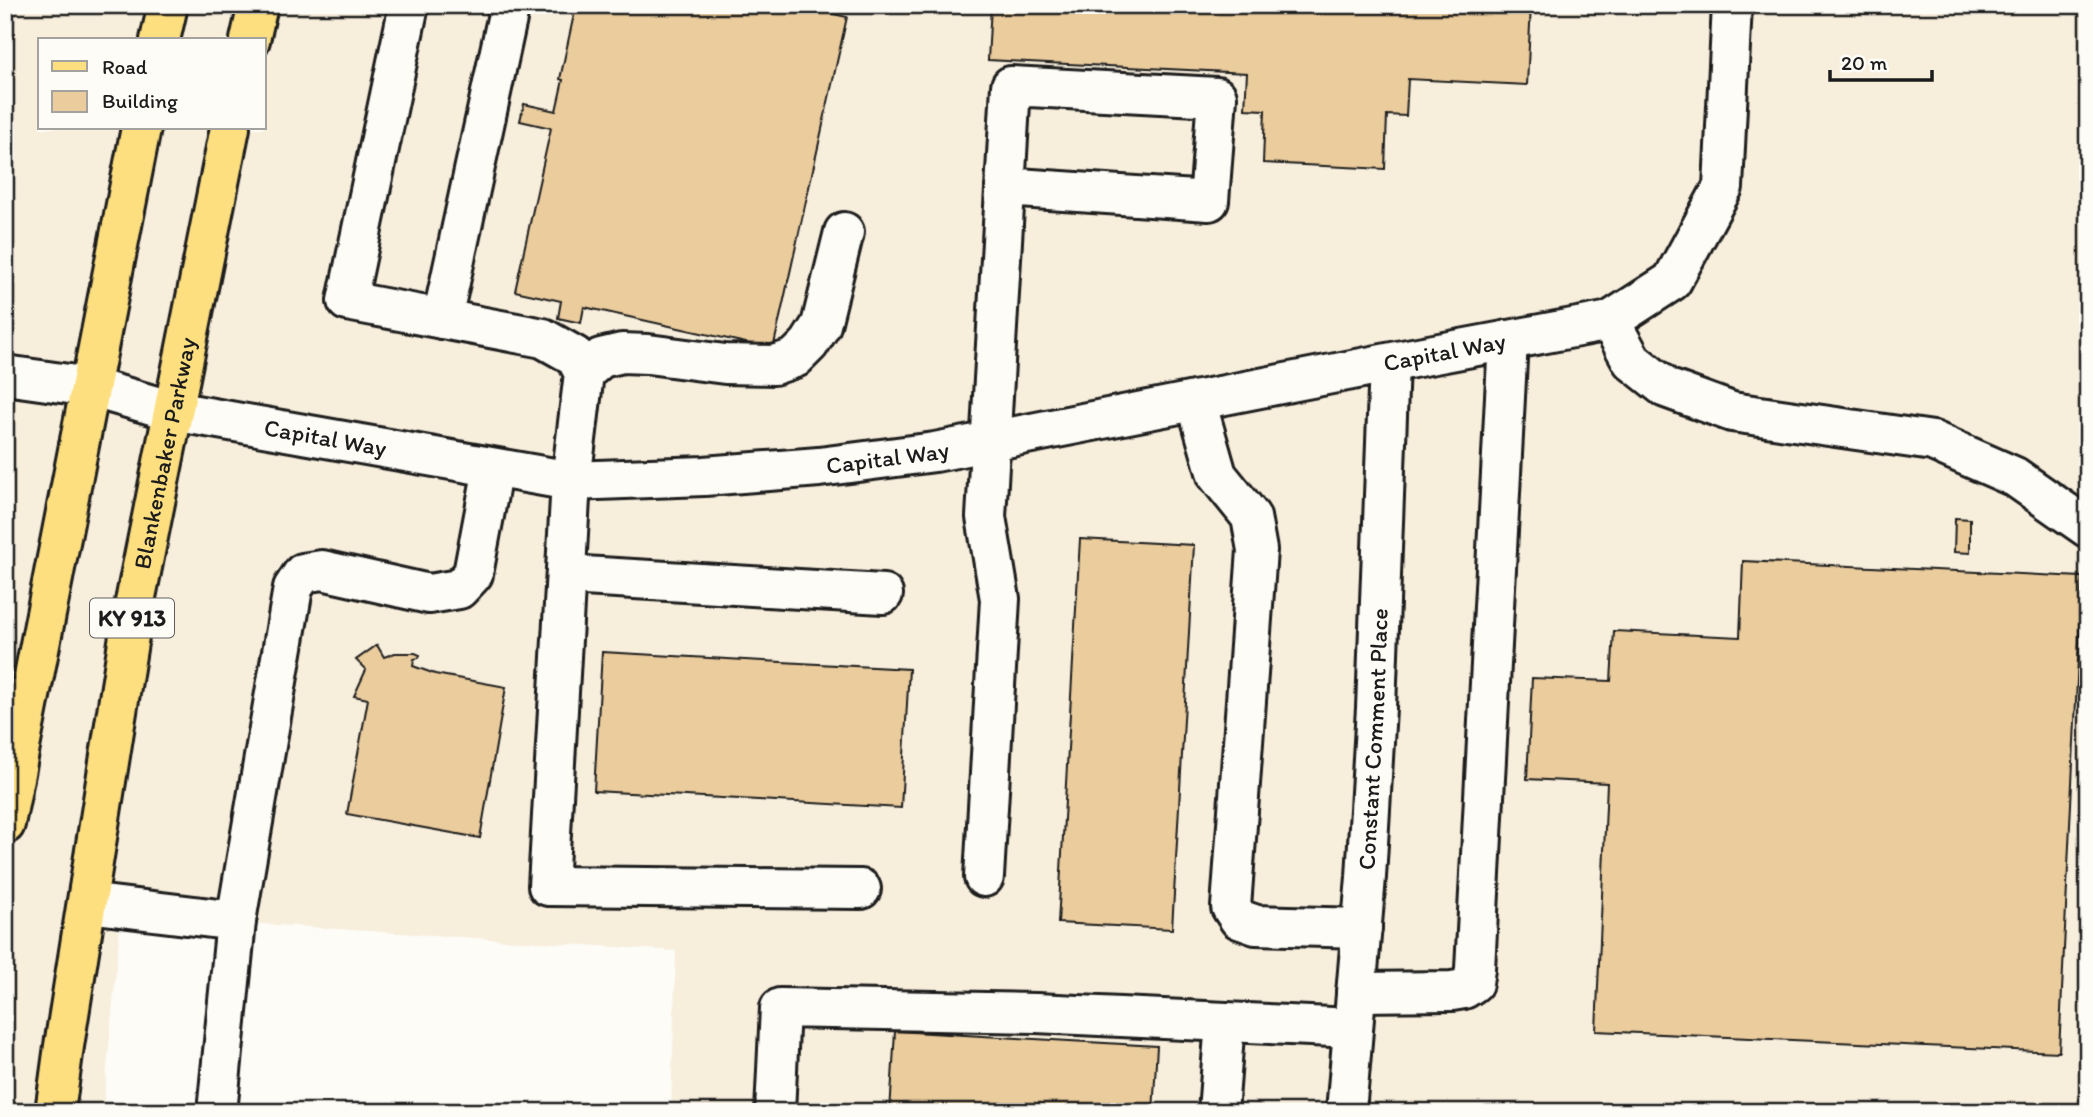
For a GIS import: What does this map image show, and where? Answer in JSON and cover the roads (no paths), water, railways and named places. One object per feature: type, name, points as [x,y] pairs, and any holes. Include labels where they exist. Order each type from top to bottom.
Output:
[{"type":"main road","points":[[160,38],[168,5]]},
{"type":"main road","points":[[250,38],[258,5]]},
{"type":"main road","points":[[5,824],[141,130]]},
{"type":"main road","name":"Blankenbaker Parkway","points":[[55,1112],[132,617],[230,130]]},
{"type":"street","points":[[409,5],[347,301],[543,338],[575,356],[584,373],[572,481],[548,886],[861,889]]},
{"type":"street","points":[[442,319],[510,5]]},
{"type":"street","name":"Capital Way","points":[[5,375],[90,387],[173,411],[572,481],[704,476],[820,467],[935,452],[1610,321],[1672,281],[1723,187],[1732,5]]},
{"type":"street","points":[[984,877],[1000,599],[986,517],[989,442],[1011,86],[1217,97],[1209,201],[1005,187]]},
{"type":"street","points":[[584,373],[601,358],[622,353],[725,364],[775,365],[795,358],[809,344],[821,325],[844,232]]},
{"type":"street","points":[[1610,321],[1632,361],[1666,388],[1732,412],[1933,441],[2015,477],[2088,528]]},
{"type":"street","points":[[775,1112],[780,1008],[1036,1013],[1225,1022],[1355,1010],[1464,989],[1473,983],[1508,340]]},
{"type":"street","name":"Constant Comment Place","points":[[1346,1111],[1362,928],[1376,708],[1389,363]]},
{"type":"street","points":[[1196,401],[1217,475],[1251,517],[1257,550],[1231,907],[1240,919],[1256,925],[1362,928]]},
{"type":"street","points":[[217,1112],[236,921],[293,588],[303,573],[322,570],[429,594],[459,589],[473,574],[493,468]]},
{"type":"street","points":[[567,575],[883,594]]},
{"type":"street","points":[[87,903],[236,921]]},
{"type":"street","points":[[1218,1112],[1225,1022]]},
{"type":"street","points":[[1346,1111],[1360,1112]]}]
